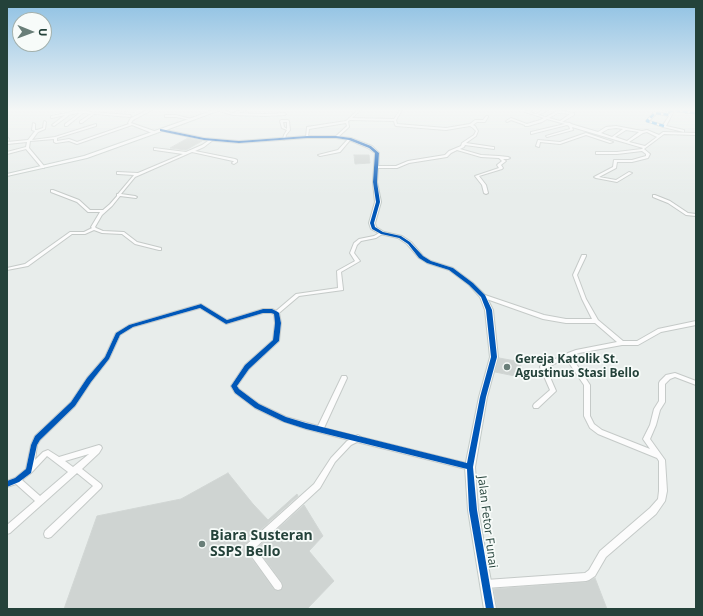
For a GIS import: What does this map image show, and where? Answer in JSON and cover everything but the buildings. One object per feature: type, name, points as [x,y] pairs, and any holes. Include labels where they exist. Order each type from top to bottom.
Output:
[{"type":"street","points":[[7,141],[49,139]]},
{"type":"street","points":[[55,139],[56,142],[69,140],[76,143],[89,139]]},
{"type":"street","points":[[7,176],[85,157],[135,139]]},
{"type":"street","points":[[206,139],[244,142],[277,139]]},
{"type":"street","points":[[320,155],[339,151],[350,139],[377,152],[375,182],[378,202],[372,225],[382,233]]},
{"type":"street","points":[[376,167],[397,167],[408,162],[446,156],[450,152],[463,146],[463,144],[470,139]]},
{"type":"street","points":[[538,146],[538,141],[560,143],[572,139]]},
{"type":"street","points":[[601,139],[611,142]]},
{"type":"street","points":[[604,146],[619,139],[644,148],[648,154],[647,157],[632,161],[615,161],[615,167],[596,177],[617,181],[630,173]]},
{"type":"street","points":[[627,142],[632,139]]},
{"type":"street","points":[[597,153],[616,153],[644,148],[655,139]]},
{"type":"street","points":[[93,229],[103,211],[137,174],[192,151],[212,140]]},
{"type":"street","points":[[29,141],[28,148],[43,167]]},
{"type":"street","points":[[463,144],[493,148]]},
{"type":"street","points":[[7,153],[28,148]]},
{"type":"street","points":[[155,149],[186,153]]},
{"type":"street","points":[[458,149],[481,156],[508,158]]},
{"type":"street","points":[[192,151],[234,160],[236,161],[234,163]]},
{"type":"street","points":[[486,193],[484,185],[477,176],[501,168],[499,165],[504,161],[499,157]]},
{"type":"street","points":[[118,173],[137,174]]},
{"type":"street","points":[[52,191],[78,201],[89,211],[103,211]]},
{"type":"street","points":[[118,195],[135,197]]},
{"type":"street","points":[[654,196],[669,202],[687,214],[696,215]]},
{"type":"street","points":[[7,269],[26,265],[70,234],[86,232],[93,229],[105,232],[123,233],[136,243],[159,249]]},
{"type":"street","points":[[276,313],[298,295],[341,289],[339,271],[358,261],[352,253],[355,244],[360,240],[382,233]]},
{"type":"street","name":"Jalan Fetor Funai","points":[[382,233],[400,237],[409,243],[421,257],[429,262],[451,269],[471,284],[483,296],[489,310],[494,357],[483,397],[470,467],[473,510],[490,609]]},
{"type":"street","points":[[584,256],[575,275],[584,299],[596,321],[622,343]]},
{"type":"street","points":[[483,296],[543,317],[566,321],[596,321]]},
{"type":"street","points":[[31,468],[34,445],[37,438],[73,404],[88,380],[107,358],[116,336],[122,330],[131,326],[201,306],[226,322],[263,311],[272,311],[276,313]]},
{"type":"street","points":[[276,313],[278,323],[276,341],[247,367],[235,382],[234,388],[264,410],[284,419],[320,430],[358,438],[470,467]]},
{"type":"street","points":[[536,406],[545,396],[554,391],[543,367],[557,360],[566,358],[578,351],[622,343],[638,342],[660,330],[696,323]]},
{"type":"street","points":[[568,356],[587,386],[587,416],[592,426],[600,432],[661,458]]},
{"type":"street","points":[[486,584],[589,576],[603,554],[643,520],[661,501],[663,491],[663,463],[661,458],[646,439],[653,426],[657,409],[662,402],[662,383],[668,377],[675,375],[696,383]]},
{"type":"street","points":[[320,430],[344,378]]},
{"type":"street","points":[[278,586],[250,547],[317,486],[338,454],[358,438]]},
{"type":"street","points":[[7,530],[99,448],[59,460]]},
{"type":"street","points":[[7,484],[17,480],[27,473],[45,454],[48,453],[98,486],[48,534]]},
{"type":"street","points":[[17,480],[40,501]]},
{"type":"cycle path","points":[[203,139],[239,142],[283,139]]},
{"type":"cycle path","points":[[348,139],[370,147],[377,153],[375,182],[378,202],[372,223],[373,228],[382,233],[400,237],[409,243],[421,257],[429,262],[451,269],[471,284],[483,296],[489,310],[494,357],[483,397],[470,467],[473,510],[490,609]]},
{"type":"cycle path","points":[[7,484],[17,480],[29,471],[34,445],[37,438],[73,404],[89,380],[107,358],[118,334],[131,326],[201,306],[226,322],[263,311],[272,311],[276,313],[278,323],[276,341],[247,367],[234,386],[237,391],[257,406],[284,419],[306,426],[470,467]]},
{"type":"place","name":"Gereja Katolik St. Agustinus Stasi Bello","points":[[507,367]]},
{"type":"place","name":"Biara Susteran SSPS Bello","points":[[202,544]]}]
